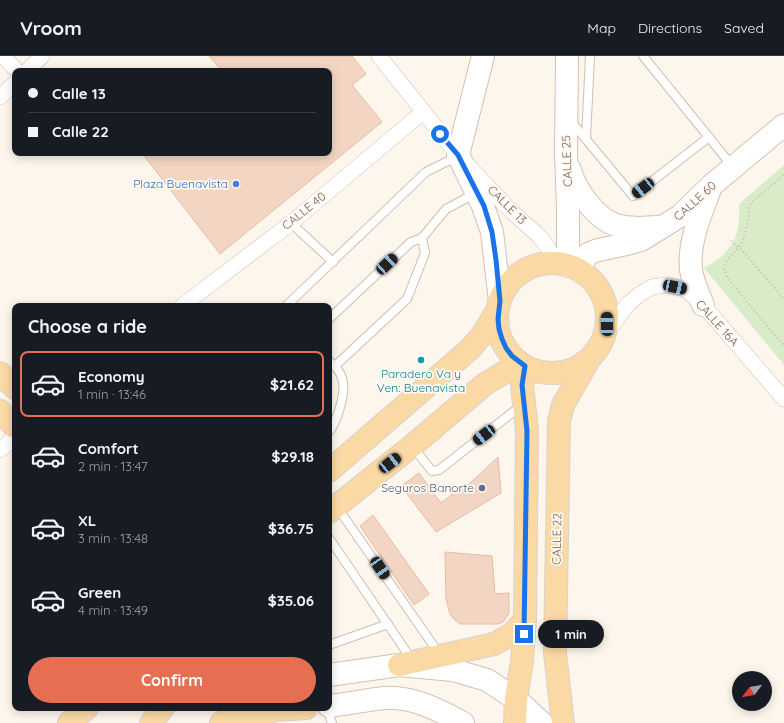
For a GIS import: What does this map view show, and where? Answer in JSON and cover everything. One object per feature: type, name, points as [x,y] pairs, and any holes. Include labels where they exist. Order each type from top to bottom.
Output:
[{"type":"main road","points":[[332,468],[470,349],[483,334],[499,305],[509,285],[522,273],[538,265],[568,267],[591,280],[604,300],[607,312],[607,324],[604,336],[600,345],[588,361],[561,373],[539,372],[522,364],[512,356],[502,339],[498,324],[499,305],[492,232],[484,206],[458,155],[482,56]]},
{"type":"main road","name":"CALLE 25","points":[[567,56],[566,153],[568,267]]},
{"type":"main road","name":"CALLE 60","points":[[568,267],[583,261],[588,254],[598,250],[641,240],[664,227],[680,216],[712,185],[784,124]]},
{"type":"main road","points":[[566,153],[572,176],[583,197],[597,213],[614,225],[636,229],[664,227]]},
{"type":"main road","points":[[703,305],[695,287],[691,269],[691,250],[697,226],[712,185]]},
{"type":"main road","name":"CALLE 22","points":[[563,723],[555,653],[559,421],[564,405],[588,361]]},
{"type":"main road","points":[[515,723],[516,699],[522,661],[525,620],[527,431],[522,385],[522,364]]},
{"type":"main road","points":[[332,508],[412,446],[485,384],[522,364]]},
{"type":"main road","points":[[0,373],[12,385]]},
{"type":"main road","points":[[0,411],[12,424]]},
{"type":"main road","points":[[332,675],[406,663],[494,644],[512,634],[525,620]]},
{"type":"main road","points":[[406,663],[453,670],[487,680],[516,699],[542,723]]},
{"type":"main road","points":[[332,706],[386,698],[412,701],[440,710],[463,723]]},
{"type":"main road","points":[[69,723],[83,711]]},
{"type":"main road","points":[[151,723],[161,711]]},
{"type":"main road","points":[[221,723],[272,711]]},
{"type":"street","points":[[3,56],[14,68]]},
{"type":"street","points":[[30,68],[42,56]]},
{"type":"street","name":"CALLE 13","points":[[379,56],[458,155],[512,212],[539,236],[568,267]]},
{"type":"street","points":[[0,97],[12,86]]},
{"type":"street","name":"CALLE 40","points":[[186,303],[291,223],[423,112]]},
{"type":"street","name":"CALLE 16A","points":[[604,336],[628,304],[640,294],[652,287],[666,285],[685,289],[703,305],[784,400]]},
{"type":"street","points":[[0,450],[12,440]]},
{"type":"lane","points":[[586,139],[590,56]]},
{"type":"lane","points":[[644,56],[733,167]]},
{"type":"lane","points":[[566,114],[633,196],[709,137]]},
{"type":"lane","points":[[289,303],[426,172],[458,155]]},
{"type":"lane","points":[[332,316],[411,242],[422,238],[446,208],[477,193]]},
{"type":"lane","points":[[291,223],[333,262]]},
{"type":"lane","points":[[332,428],[343,394],[343,379],[332,363],[407,299],[425,253],[422,238]]},
{"type":"lane","points":[[412,446],[432,471],[439,470],[524,404]]},
{"type":"lane","points":[[332,508],[440,656]]},
{"type":"lane","points":[[332,542],[388,624],[406,663]]},
{"type":"lane","points":[[332,644],[388,624]]},
{"type":"lane","points":[[328,711],[332,723]]},
{"type":"path","points":[[784,175],[753,201],[749,208],[749,218],[745,234],[739,247],[727,260],[724,269],[728,279],[784,346]]},
{"type":"path","points":[[730,241],[739,247],[784,299]]},
{"type":"green space","points":[[784,165],[784,365],[704,268],[722,256],[733,242],[738,225],[739,204]]},
{"type":"building","name":"Plaza Buenavista","points":[[209,56],[352,56],[366,74],[352,85],[382,122],[220,254],[144,156],[332,156],[332,68],[219,68]]},
{"type":"building","points":[[498,457],[501,493],[436,532],[401,486],[419,473],[441,503],[465,484],[466,487]]},
{"type":"building","points":[[373,515],[429,594],[414,605],[360,526]]},
{"type":"building","points":[[445,552],[492,556],[495,594],[509,593],[509,613],[504,621],[499,624],[460,624],[455,620],[450,614],[446,599]]},
{"type":"place","name":"Plaza Buenavista","points":[[236,184]]},
{"type":"place","name":"Paradero Va y Ven: Buenavista","points":[[421,360]]},
{"type":"place","name":"Seguros Banorte","points":[[482,488]]},
{"type":"route","points":[[440,134],[458,155],[484,206],[492,232],[496,260],[500,301],[498,309],[499,329],[506,348],[512,356],[525,366],[522,385],[527,431],[524,634]]}]
